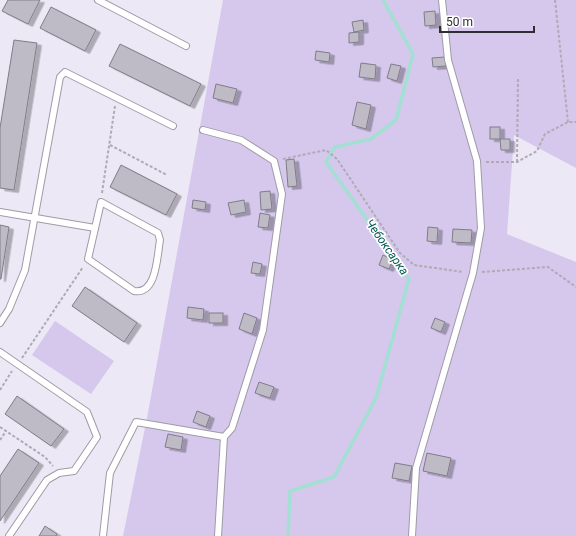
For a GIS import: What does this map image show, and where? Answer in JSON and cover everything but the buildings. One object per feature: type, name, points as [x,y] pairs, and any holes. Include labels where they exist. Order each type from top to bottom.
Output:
[{"type":"lane","points":[[98,0],[186,46]]},
{"type":"lane","points":[[412,536],[416,468],[473,273],[481,228],[477,161],[448,60],[442,0]]},
{"type":"lane","points":[[0,323],[9,309],[25,270],[60,77],[65,72],[173,126]]},
{"type":"lane","points":[[203,130],[240,140],[274,161],[282,194],[263,330],[232,428],[224,437],[218,536]]},
{"type":"lane","points":[[100,202],[158,234],[160,240],[152,281],[148,288],[140,292],[134,291],[88,259],[100,202]]},
{"type":"lane","points":[[0,212],[95,228]]},
{"type":"lane","points":[[0,352],[87,412],[97,437],[74,471],[58,473],[47,480],[9,536]]},
{"type":"lane","points":[[103,536],[110,473],[136,422],[224,437]]},
{"type":"path","points":[[555,0],[568,122]]},
{"type":"path","points":[[517,162],[518,79]]},
{"type":"path","points":[[100,202],[117,97]]},
{"type":"path","points":[[477,161],[517,162],[537,151],[545,134],[568,122],[576,122]]},
{"type":"path","points":[[109,144],[167,175]]},
{"type":"path","points":[[274,161],[326,150],[337,159],[400,253],[414,266],[473,273],[548,267],[576,287]]},
{"type":"path","points":[[0,390],[88,259]]},
{"type":"path","points":[[0,427],[45,457],[58,473]]},
{"type":"path","points":[[0,440],[6,431]]},
{"type":"shaded area","points":[[223,0],[576,0],[576,168],[514,135],[507,234],[576,262],[576,536],[123,536],[147,418]]},
{"type":"shaded area","points":[[55,321],[114,361],[91,394],[32,355]]},
{"type":"waterway","name":"Чебоксарка","points":[[288,536],[290,491],[334,477],[376,398],[409,279],[326,162],[335,147],[371,139],[396,120],[413,54],[383,0]]}]
